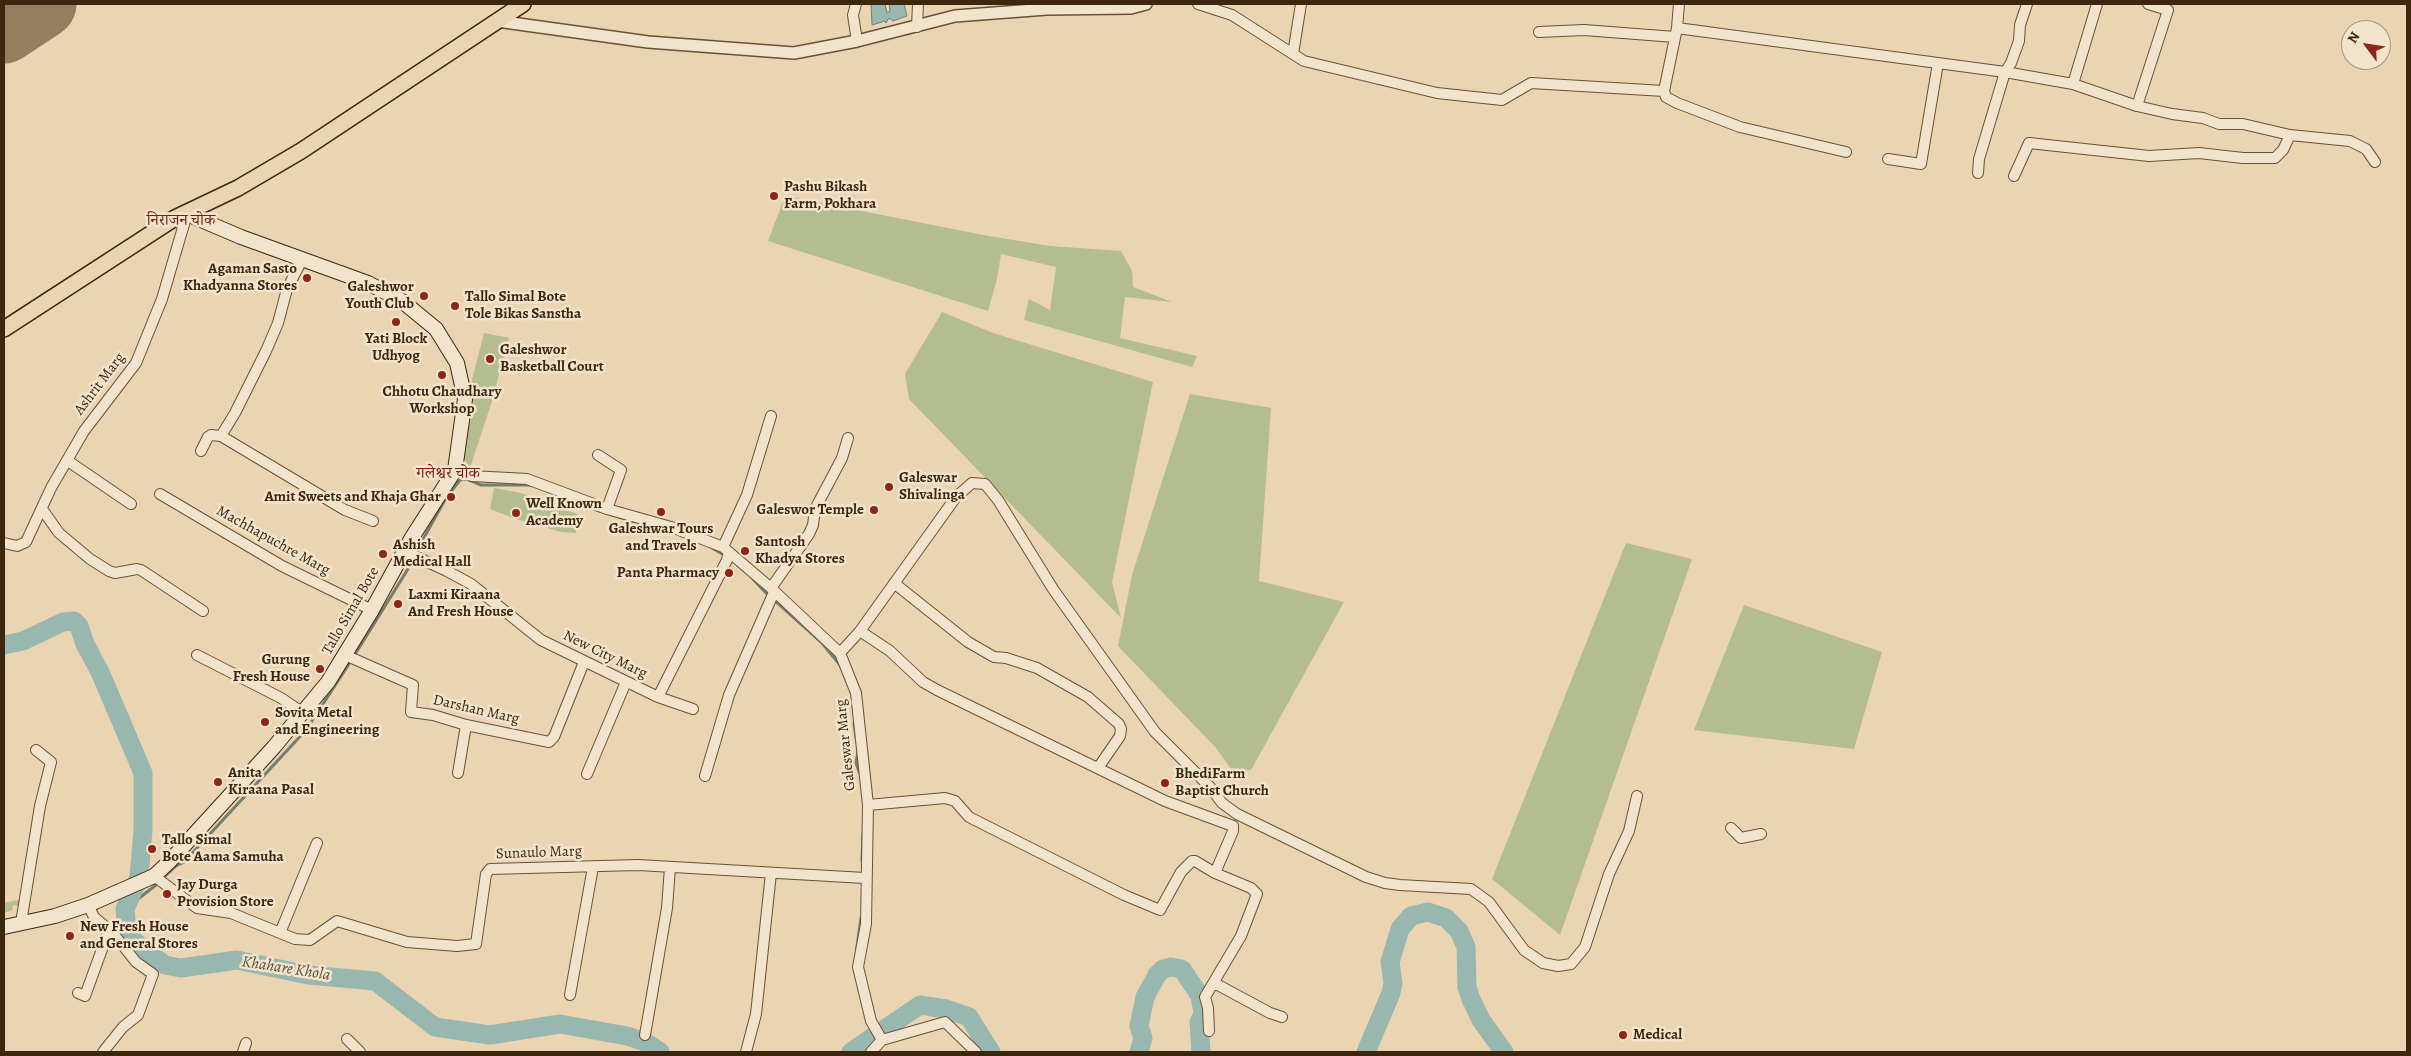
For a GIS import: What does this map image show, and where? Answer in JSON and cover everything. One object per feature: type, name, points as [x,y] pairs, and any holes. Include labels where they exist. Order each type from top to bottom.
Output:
[{"type":"main road","points":[[4,329],[175,218],[187,214],[238,188],[301,151],[523,4]]},
{"type":"main road","name":"Tallo Simal Bote","points":[[4,927],[55,916],[88,905],[149,878],[274,747],[303,713],[345,655],[404,551],[455,470],[465,399],[457,363],[436,328],[402,301],[377,288],[303,258],[241,237],[187,214]]},
{"type":"street","points":[[856,4],[853,15],[857,42]]},
{"type":"street","points":[[917,27],[918,4]]},
{"type":"street","points":[[496,21],[648,42],[794,53],[857,42],[955,16],[1047,9],[1131,8],[1146,4]]},
{"type":"street","points":[[1198,4],[1232,16],[1304,61],[1437,92],[1502,100],[1531,83],[1664,91]]},
{"type":"street","points":[[1293,54],[1301,4]]},
{"type":"street","points":[[1679,4],[1676,32],[1664,91],[1666,97],[1740,127],[1846,152]]},
{"type":"street","points":[[1978,173],[1979,159],[2005,72],[2020,41],[2020,24],[2027,4]]},
{"type":"street","points":[[2073,84],[2098,4]]},
{"type":"street","points":[[2137,106],[2168,10],[2148,4]]},
{"type":"street","points":[[1539,32],[1584,30],[1676,32],[2005,72],[2073,84],[2137,106],[2203,118],[2219,124],[2244,124],[2290,136],[2350,141],[2366,149],[2374,162]]},
{"type":"street","points":[[1888,159],[1921,164],[1938,63]]},
{"type":"street","points":[[2014,176],[2029,143],[2149,156],[2199,153],[2243,158],[2275,158],[2283,150],[2290,136]]},
{"type":"street","name":"Ashrit Marg","points":[[4,543],[17,546],[26,542],[51,488],[84,431],[136,363],[162,299],[187,214]]},
{"type":"street","points":[[221,436],[235,413],[266,351],[278,323],[287,289],[303,258]]},
{"type":"street","name":"New City Marg","points":[[404,551],[471,584],[541,640],[658,697],[727,560],[726,550],[747,495],[771,416]]},
{"type":"street","points":[[201,451],[208,437],[211,435],[221,436],[344,510],[373,521]]},
{"type":"street","points":[[705,776],[729,695],[773,590],[809,534],[813,525],[815,509],[842,458],[848,438]]},
{"type":"street","points":[[598,455],[621,470],[607,509]]},
{"type":"street","points":[[68,460],[131,504]]},
{"type":"street","name":"Galeswar Marg","points":[[455,470],[472,476],[527,479],[607,509],[672,527],[726,550],[773,590],[840,653],[856,693],[868,805],[865,878],[866,924],[858,967],[871,1022],[882,1040]]},
{"type":"street","points":[[840,653],[860,631],[956,497],[972,483],[985,484],[998,500],[1053,589],[1155,732],[1203,780],[1222,803],[1237,814],[1366,877],[1400,885],[1471,889],[1490,902],[1524,950],[1542,963],[1558,966],[1571,964],[1585,947],[1609,874],[1629,831],[1637,796]]},
{"type":"street","name":"Machhapuchre Marg","points":[[160,494],[282,566],[372,610]]},
{"type":"street","points":[[42,508],[59,533],[90,558],[115,573],[137,569],[142,570],[203,611]]},
{"type":"street","points":[[894,583],[968,642],[994,657],[1006,658],[1037,668],[1088,697],[1119,724],[1121,729],[1120,736],[1098,768]]},
{"type":"street","points":[[860,631],[890,651],[923,682],[937,690],[1165,800],[1233,826],[1233,831],[1215,873]]},
{"type":"street","points":[[198,655],[281,698],[303,713]]},
{"type":"street","name":"Darshan Marg","points":[[345,655],[413,684],[410,712],[433,715],[466,725],[549,742],[554,737],[584,662]]},
{"type":"street","points":[[587,774],[626,682]]},
{"type":"street","points":[[658,697],[693,709]]},
{"type":"street","points":[[458,773],[466,725]]},
{"type":"street","points":[[21,923],[40,806],[51,762],[36,750]]},
{"type":"street","points":[[868,805],[944,798],[955,801],[970,817],[1124,895],[1160,910],[1181,872],[1192,861],[1250,888],[1257,894],[1240,936],[1205,997],[1208,1008],[1209,1031]]},
{"type":"street","points":[[1731,828],[1741,838],[1761,834]]},
{"type":"street","points":[[280,933],[318,843]]},
{"type":"street","name":"Sunaulo Marg","points":[[149,878],[197,908],[231,913],[295,939],[310,940],[337,921],[416,944],[457,946],[476,944],[486,874],[490,869],[638,865],[865,878]]},
{"type":"street","points":[[570,995],[593,867]]},
{"type":"street","points":[[645,1035],[667,908],[670,867]]},
{"type":"street","points":[[746,1052],[756,1014],[771,873]]},
{"type":"street","points":[[88,905],[94,917],[109,930],[136,962],[153,974],[138,1015],[123,1027],[102,1052]]},
{"type":"street","points":[[78,993],[85,996],[109,930]]},
{"type":"street","points":[[1212,985],[1218,984],[1270,1013],[1282,1017]]},
{"type":"street","points":[[871,1052],[882,1040],[946,1022],[976,1052]]},
{"type":"street","points":[[347,1039],[360,1052]]},
{"type":"green space","points":[[785,196],[1050,246],[1121,251],[1132,271],[1133,287],[1172,302],[1125,297],[1120,338],[1197,356],[1192,367],[1024,320],[1029,299],[1050,310],[1056,267],[1001,254],[997,279],[988,311],[768,241]]},
{"type":"green space","points":[[942,312],[993,333],[1153,382],[1112,582],[1121,618],[909,399],[905,374]]},
{"type":"green space","points":[[484,333],[509,338],[497,386],[470,468],[463,457],[471,409],[472,380]]},
{"type":"green space","points":[[1190,394],[1271,408],[1259,581],[1344,602],[1251,770],[1234,773],[1216,748],[1118,646],[1132,575]]},
{"type":"green space","points":[[494,488],[521,493],[577,514],[579,520],[576,533],[561,532],[490,509]]},
{"type":"green space","points":[[1626,543],[1692,559],[1560,935],[1492,879]]},
{"type":"green space","points":[[1744,605],[1882,652],[1854,749],[1694,730]]},
{"type":"green space","points":[[22,899],[22,907],[14,905],[12,907],[13,910],[4,913],[4,903]]},
{"type":"water","points":[[871,4],[885,4],[887,13],[890,11],[889,4],[904,4],[907,16],[893,21],[889,18],[886,23],[885,21],[872,25]]},
{"type":"waterway","points":[[417,550],[446,498],[460,480],[467,479],[481,485],[532,485]]},
{"type":"waterway","points":[[584,506],[635,522]]},
{"type":"waterway","points":[[712,548],[724,555]]},
{"type":"waterway","points":[[354,656],[408,569]]},
{"type":"waterway","points":[[753,579],[767,594]]},
{"type":"waterway","points":[[774,600],[822,643],[840,665]]},
{"type":"waterway","name":"Khahare Khola","points":[[4,645],[23,641],[63,622],[74,621],[79,626],[85,644],[100,672],[143,773],[143,830],[139,877],[125,909],[127,931],[135,942],[165,965],[181,968],[237,960],[308,975],[375,981],[435,1027],[490,1035],[560,1024],[627,1036],[645,1042],[660,1052]]},
{"type":"waterway","points":[[162,879],[177,865],[184,862],[306,730],[349,664]]},
{"type":"waterway","points":[[854,723],[856,737]]},
{"type":"waterway","points":[[858,751],[856,763],[860,774]]},
{"type":"waterway","points":[[862,861],[863,834]]},
{"type":"waterway","points":[[125,909],[156,885]]},
{"type":"waterway","name":"Khahare Khola","points":[[1366,1052],[1391,993],[1393,983],[1390,962],[1400,929],[1411,916],[1428,912],[1446,918],[1459,931],[1466,947],[1467,987],[1471,999],[1481,1020],[1504,1052]]},
{"type":"waterway","points":[[855,961],[861,918]]},
{"type":"waterway","name":"Khahare Khola","points":[[1139,1052],[1143,1038],[1139,1026],[1145,997],[1157,975],[1163,969],[1171,967],[1182,969],[1200,996],[1203,1014],[1199,1022],[1201,1052]]},
{"type":"waterway","name":"Khahare Khola","points":[[886,1028],[920,1005],[946,1009],[969,1017],[991,1052]]},
{"type":"waterway","name":"Khahare Khola","points":[[851,1052],[874,1036]]},
{"type":"runway","points":[[4,29],[42,4]]},
{"type":"place","name":"Pashu Bikash Farm, Pokhara","points":[[774,196]]},
{"type":"place","name":"Agaman Sasto Khadyanna Stores","points":[[307,278]]},
{"type":"place","name":"Galeshwor Youth Club","points":[[424,296]]},
{"type":"place","name":"Tallo Simal Bote Tole Bikas Sanstha","points":[[455,306]]},
{"type":"place","name":"Yati Block Udhyog","points":[[396,322]]},
{"type":"place","name":"Galeshwor Basketball Court","points":[[490,359]]},
{"type":"place","name":"Chhotu Chaudhary Workshop","points":[[442,375]]},
{"type":"place","name":"Galeswar Shivalinga","points":[[889,487]]},
{"type":"place","name":"Amit Sweets and Khaja Ghar","points":[[451,497]]},
{"type":"place","name":"Galeswor Temple","points":[[874,510]]},
{"type":"place","name":"Galeshwar Tours and Travels","points":[[661,512]]},
{"type":"place","name":"Well Known Academy","points":[[516,513]]},
{"type":"place","name":"Santosh Khadya Stores","points":[[745,551]]},
{"type":"place","name":"Ashish Medical Hall","points":[[383,554]]},
{"type":"place","name":"Panta Pharmacy","points":[[729,573]]},
{"type":"place","name":"Laxmi Kiraana And Fresh House","points":[[398,604]]},
{"type":"place","name":"Gurung Fresh House","points":[[320,669]]},
{"type":"place","name":"Sovita Metal and Engineering","points":[[265,722]]},
{"type":"place","name":"Anita Kiraana Pasal","points":[[218,782]]},
{"type":"place","name":"BhediFarm Baptist Church","points":[[1165,783]]},
{"type":"place","name":"Tallo Simal Bote Aama Samuha","points":[[152,849]]},
{"type":"place","name":"Jay Durga Provision Store","points":[[167,894]]},
{"type":"place","name":"New Fresh House and General Stores","points":[[70,936]]},
{"type":"place","name":"Medical","points":[[1623,1035]]},
{"type":"district","name":"निराजन चोक","points":[[181,221]]},
{"type":"district","name":"गलेश्वर चोक","points":[[448,474]]}]
